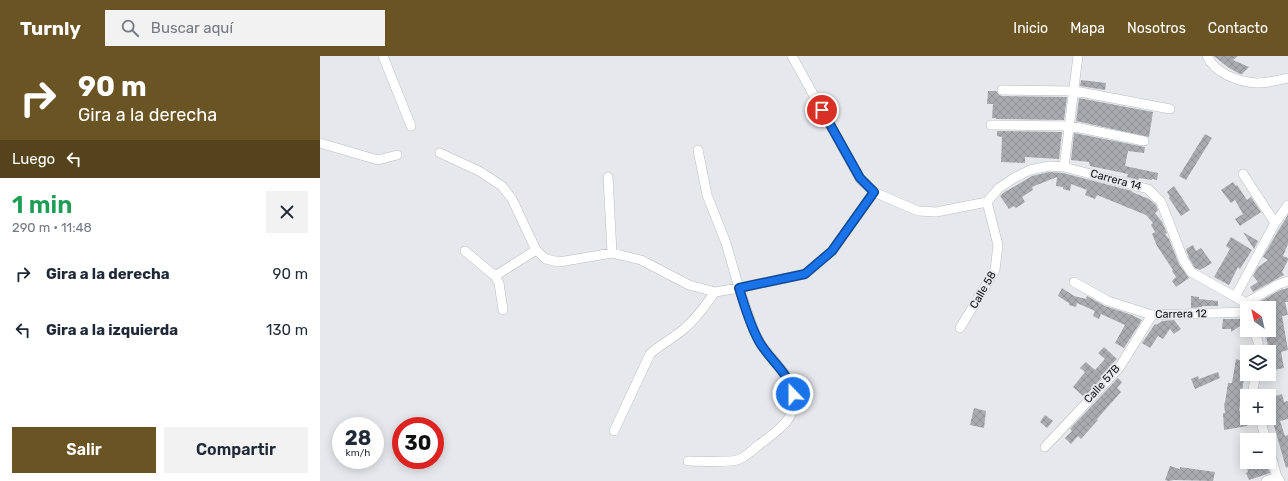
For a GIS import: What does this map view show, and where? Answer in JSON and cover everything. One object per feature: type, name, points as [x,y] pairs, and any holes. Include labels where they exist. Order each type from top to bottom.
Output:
[{"type":"street","points":[[383,56],[411,126]]},
{"type":"street","points":[[792,56],[860,178],[874,192],[918,211],[936,212],[986,202]]},
{"type":"street","points":[[1064,167],[1075,91],[1078,56]]},
{"type":"street","points":[[1207,56],[1209,61],[1218,70],[1231,77],[1256,83],[1288,78]]},
{"type":"street","points":[[1002,90],[1075,91],[1170,108]]},
{"type":"street","points":[[991,125],[1070,126],[1144,141]]},
{"type":"street","points":[[320,143],[378,160],[397,155]]},
{"type":"street","points":[[688,461],[729,461],[740,459],[781,428],[788,419],[795,403],[789,379],[761,344],[754,331],[739,288],[726,243],[707,195],[698,150]]},
{"type":"street","points":[[440,153],[479,171],[502,186],[512,199],[536,250],[546,259],[559,262],[612,253],[642,260],[689,284],[715,292],[805,274],[832,251],[874,192]]},
{"type":"street","name":"Carrera 14","points":[[986,202],[999,188],[1014,178],[1030,170],[1049,166],[1064,167],[1148,189],[1161,202],[1184,261],[1191,272],[1241,301]]},
{"type":"street","points":[[1243,174],[1274,223]]},
{"type":"street","points":[[608,177],[612,253]]},
{"type":"street","name":"Calle 58","points":[[960,328],[995,270],[998,245],[986,202]]},
{"type":"street","points":[[1235,297],[1274,223],[1288,205]]},
{"type":"street","points":[[495,276],[536,250]]},
{"type":"street","points":[[465,252],[495,276],[499,284],[503,310]]},
{"type":"street","points":[[1253,301],[1277,285],[1288,281]]},
{"type":"street","name":"Carrera 12","points":[[1074,282],[1108,301],[1152,315],[1240,312]]},
{"type":"street","points":[[614,431],[650,354],[694,320],[715,292]]},
{"type":"street","name":"Calle 57B","points":[[1045,447],[1119,368],[1152,315]]},
{"type":"street","points":[[1266,481],[1279,479],[1276,469]]},
{"type":"building","points":[[1214,56],[1238,56],[1233,60],[1249,67],[1242,74],[1240,74],[1229,68]]},
{"type":"building","points":[[1081,80],[1106,83],[1105,90],[1080,86]]},
{"type":"building","points":[[988,91],[996,91],[1002,96],[1067,97],[1064,120],[992,118],[993,104],[987,104]]},
{"type":"building","points":[[1079,98],[1153,112],[1149,137],[1076,121]]},
{"type":"building","points":[[997,131],[1062,132],[1059,159],[1025,157],[1025,163],[1001,162],[1002,137],[997,136]]},
{"type":"building","points":[[1074,133],[1145,147],[1144,153],[1128,151],[1125,166],[1158,173],[1157,180],[1139,178],[1138,180],[1127,177],[1128,174],[1090,166],[1089,162],[1071,160]]},
{"type":"building","points":[[1205,134],[1212,138],[1186,180],[1179,176]]},
{"type":"building","points":[[1049,172],[1063,173],[1132,191],[1149,199],[1156,205],[1158,210],[1155,213],[1162,222],[1167,233],[1165,234],[1169,239],[1179,264],[1189,278],[1176,287],[1172,281],[1176,277],[1157,246],[1152,234],[1155,232],[1151,225],[1153,223],[1146,215],[1097,195],[1095,199],[1085,195],[1087,190],[1071,184],[1070,191],[1063,189],[1063,187],[1056,186],[1057,177],[1032,187],[1033,190],[1022,197],[1025,202],[1016,208],[1014,206],[1009,209],[1000,196],[1032,176]]},
{"type":"building","points":[[1233,182],[1236,186],[1237,185],[1247,200],[1251,197],[1261,212],[1240,226],[1235,219],[1243,214],[1235,200],[1231,203],[1221,190]]},
{"type":"building","points":[[1174,186],[1190,210],[1181,216],[1169,198],[1170,197],[1167,192]]},
{"type":"building","points":[[1288,215],[1288,244],[1283,256],[1288,258],[1288,260],[1282,272],[1284,275],[1253,292],[1250,287],[1258,282],[1253,276],[1258,267],[1268,260],[1263,257]]},
{"type":"building","points":[[1243,232],[1258,241],[1254,249]]},
{"type":"building","points":[[1231,237],[1252,250],[1240,269],[1238,267],[1229,285],[1214,277],[1230,249],[1226,246]]},
{"type":"building","points":[[1193,245],[1196,251],[1201,248],[1212,263],[1200,270],[1195,268],[1186,249]]},
{"type":"building","points":[[1062,288],[1074,296],[1086,299],[1087,296],[1105,306],[1142,320],[1124,348],[1115,343],[1125,325],[1101,314],[1099,319],[1093,316],[1095,311],[1077,303],[1076,307],[1069,305],[1069,303],[1058,296]]},
{"type":"building","points":[[1288,288],[1288,302],[1285,302],[1288,315],[1282,316],[1288,350],[1281,352],[1284,368],[1276,370],[1276,345],[1268,345],[1266,337],[1276,337],[1276,301],[1261,301],[1280,290]]},
{"type":"building","points":[[1191,296],[1199,297],[1199,299],[1218,301],[1218,306],[1191,308]]},
{"type":"building","points":[[1223,319],[1240,319],[1240,326],[1231,332],[1231,329],[1222,329]]},
{"type":"building","points":[[1174,320],[1181,329],[1174,334],[1170,329],[1163,339],[1158,336],[1150,348],[1142,343],[1155,324],[1156,325],[1162,321]]},
{"type":"building","points":[[1104,347],[1117,359],[1084,397],[1073,387],[1085,372],[1080,368],[1086,362],[1095,370],[1105,359],[1098,353]]},
{"type":"building","points":[[1236,359],[1240,360],[1240,381],[1244,381],[1242,389],[1240,389],[1240,425],[1247,426],[1224,430],[1224,403],[1228,383],[1232,383]]},
{"type":"building","points":[[1218,372],[1220,378],[1195,389],[1191,379],[1198,376],[1199,379]]},
{"type":"building","points":[[1118,378],[1122,382],[1117,388],[1121,392],[1081,439],[1078,436],[1071,444],[1065,438],[1072,431],[1070,429]]},
{"type":"building","points":[[1282,394],[1284,402],[1288,401],[1288,419],[1280,421],[1285,436],[1288,435],[1288,467],[1286,468],[1274,425],[1276,425],[1276,396]]},
{"type":"building","points":[[974,408],[986,411],[984,428],[970,425]]},
{"type":"building","points":[[1045,415],[1053,421],[1047,428],[1040,422]]},
{"type":"building","points":[[1170,466],[1180,469],[1180,467],[1215,472],[1213,481],[1165,480]]},
{"type":"building","points":[[1247,469],[1269,469],[1270,473],[1249,480],[1246,473],[1248,472]]},
{"type":"route","points":[[793,394],[789,379],[761,344],[754,331],[739,288],[805,274],[832,251],[874,192],[860,178],[822,110]]}]
